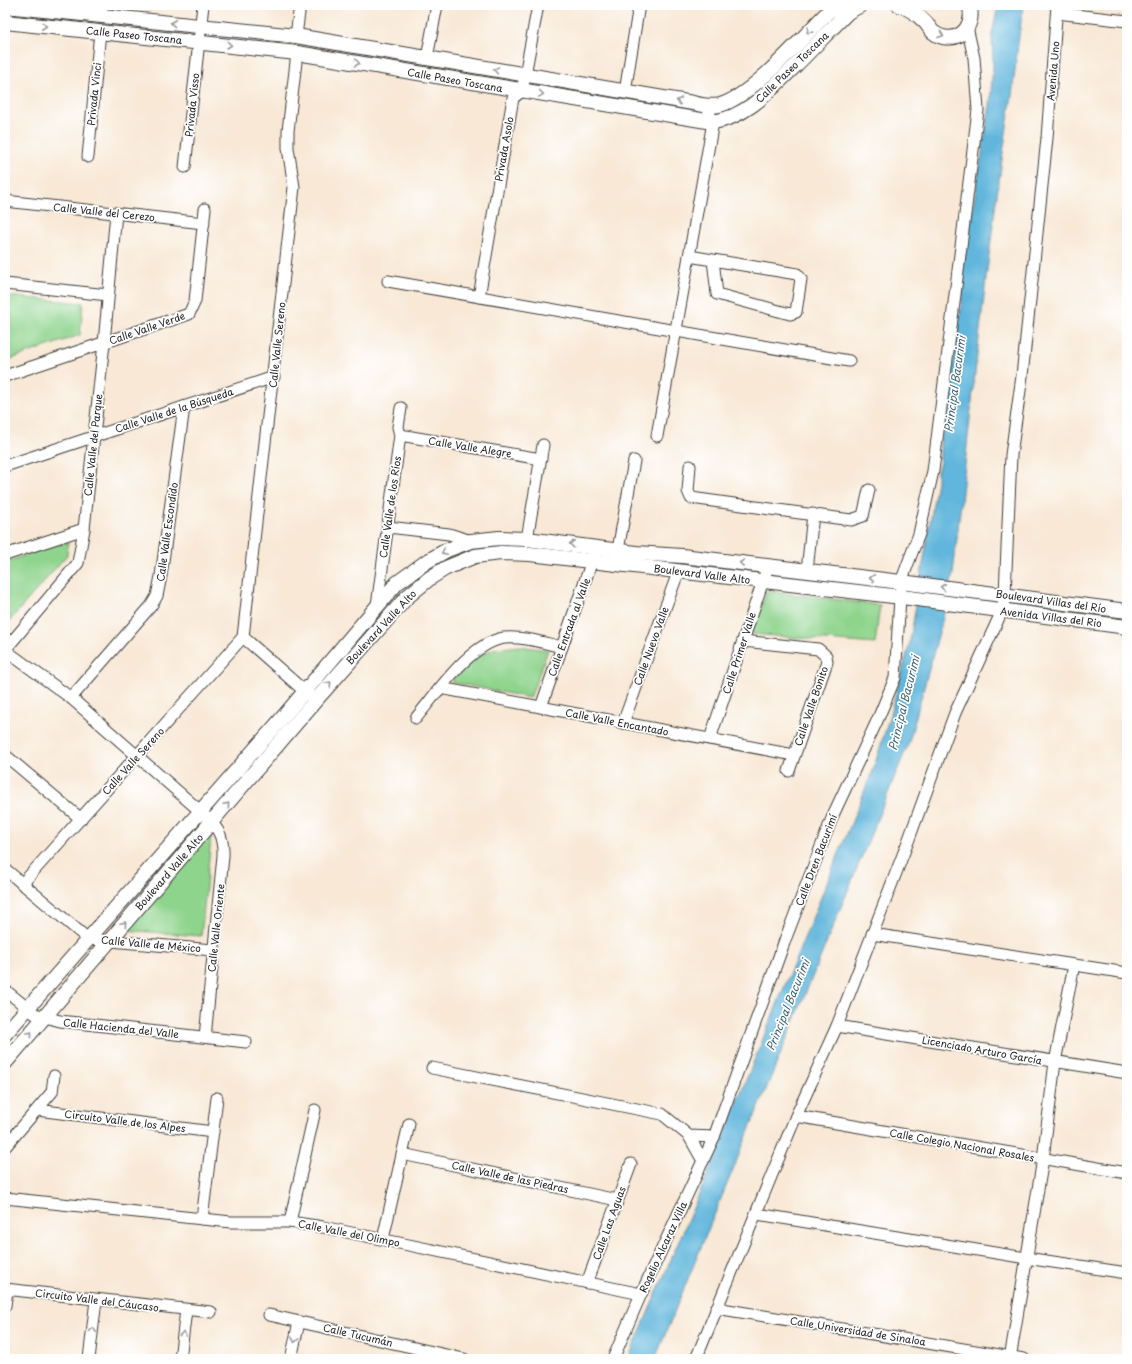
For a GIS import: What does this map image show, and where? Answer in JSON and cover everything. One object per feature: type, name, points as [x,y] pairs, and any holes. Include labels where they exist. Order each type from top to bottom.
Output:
[{"type":"street","name":"Privada Visso","points":[[185,167],[203,5]]},
{"type":"street","points":[[296,36],[300,5]]},
{"type":"street","points":[[427,58],[437,5]]},
{"type":"street","name":"Privada Asolo","points":[[479,297],[513,98],[522,91],[538,5]]},
{"type":"street","points":[[625,92],[639,5]]},
{"type":"street","name":"Calle Paseo Toscana","points":[[5,22],[297,53],[712,122],[731,118],[748,108],[768,93],[848,12],[861,5]]},
{"type":"street","points":[[899,5],[913,12],[924,20],[932,31],[944,37],[958,36],[967,27],[970,18],[969,5]]},
{"type":"street","points":[[924,20],[926,5]]},
{"type":"street","name":"Calle Paseo Toscana","points":[[5,7],[102,10],[200,26],[296,36],[706,105],[718,105],[727,102],[759,79],[833,8]]},
{"type":"street","points":[[833,8],[837,24]]},
{"type":"street","points":[[1057,9],[1127,20]]},
{"type":"street","name":"Avenida Uno","points":[[696,1359],[716,1308],[757,1214],[796,1116],[837,1026],[910,839],[955,713],[1002,611],[1005,594],[1011,455],[1022,376],[1047,138],[1057,9]]},
{"type":"street","name":"Calle Dren Bacurimí","points":[[714,1137],[785,940],[834,813],[877,721],[895,678],[906,582],[920,534],[932,471],[978,110],[974,58],[967,27]]},
{"type":"street","name":"Privada Vinci","points":[[88,157],[100,32]]},
{"type":"street","name":"Calle Valle Sereno","points":[[22,884],[81,820],[243,637],[274,376],[294,187],[288,148],[288,132],[297,53]]},
{"type":"street","points":[[759,79],[768,93]]},
{"type":"street","points":[[657,436],[712,122],[706,105]]},
{"type":"street","name":"Calle Valle del Cerezo","points":[[5,202],[204,223]]},
{"type":"street","name":"Calle Valle Verde","points":[[5,376],[189,314],[195,301],[205,209]]},
{"type":"street","name":"Calle Valle del Parque","points":[[5,650],[77,567],[84,529],[116,214]]},
{"type":"street","points":[[689,256],[713,260],[799,276],[801,279],[796,312],[790,314],[718,294],[713,260]]},
{"type":"street","points":[[388,281],[849,361]]},
{"type":"street","points":[[5,284],[108,295]]},
{"type":"street","name":"Calle Valle de la Búsqueda","points":[[5,466],[274,376]]},
{"type":"street","name":"Calle Valle Escondido","points":[[71,698],[151,606],[157,596],[162,576],[184,407]]},
{"type":"street","name":"Calle Valle de los Ríos","points":[[377,606],[400,435],[398,427],[400,408]]},
{"type":"street","name":"Calle Valle Alegre","points":[[400,435],[541,459]]},
{"type":"street","points":[[527,539],[543,445]]},
{"type":"street","points":[[618,550],[634,461]]},
{"type":"street","points":[[690,466],[688,491],[691,498],[851,520],[863,516],[869,490]]},
{"type":"street","points":[[807,571],[813,514]]},
{"type":"street","points":[[388,527],[449,534],[471,541]]},
{"type":"street","points":[[5,555],[84,529]]},
{"type":"street","name":"Boulevard Valle Alto","points":[[5,1034],[397,584],[426,562],[447,550],[471,541],[499,538],[527,539],[906,582],[976,592]]},
{"type":"street","name":"Calle Entrada al Valle","points":[[541,707],[597,547]]},
{"type":"street","name":"Boulevard Valle Alto","points":[[5,1063],[314,701],[407,597],[430,578],[446,568],[475,556],[501,553],[679,570],[976,606]]},
{"type":"street","name":"Calle Primer Valle","points":[[710,739],[768,566]]},
{"type":"street","name":"Calle Nuevo Valle","points":[[623,723],[679,570]]},
{"type":"street","name":"Boulevard Villas del Río","points":[[976,592],[1005,594],[1127,611]]},
{"type":"street","name":"Avenida Villas del Rio","points":[[976,606],[1002,611],[1127,627]]},
{"type":"street","points":[[243,637],[314,701]]},
{"type":"street","points":[[416,718],[440,688],[469,657],[488,644],[504,638],[522,638],[562,647]]},
{"type":"street","name":"Calle Valle Bonito","points":[[743,641],[818,649],[826,656],[827,662],[789,771]]},
{"type":"street","name":"Calle Valle Oriente","points":[[5,650],[71,698],[200,811],[219,830],[224,842],[204,1037]]},
{"type":"street","name":"Calle Valle Encantado","points":[[440,688],[794,755]]},
{"type":"street","points":[[5,754],[81,820]]},
{"type":"street","points":[[5,870],[88,939]]},
{"type":"street","points":[[872,934],[1127,973]]},
{"type":"street","name":"Calle Valle de México","points":[[88,939],[213,950]]},
{"type":"street","points":[[1010,1358],[1043,1159],[1055,1062],[1074,965]]},
{"type":"street","name":"Calle Hacienda del Valle","points":[[5,990],[27,1009],[45,1017],[60,1021],[246,1042]]},
{"type":"street","name":"Licenciado Arturo García","points":[[837,1026],[1127,1073]]},
{"type":"street","points":[[432,1068],[662,1114],[688,1136],[703,1162]]},
{"type":"street","points":[[5,1147],[52,1092],[54,1076]]},
{"type":"street","points":[[202,1219],[217,1098]]},
{"type":"street","name":"Circuito Valle de los Alpes","points":[[36,1110],[213,1132]]},
{"type":"street","points":[[290,1222],[314,1110]]},
{"type":"street","name":"Calle Colegio Nacional Rosales","points":[[796,1116],[1127,1173]]},
{"type":"street","points":[[383,1239],[409,1124]]},
{"type":"street","points":[[688,1136],[714,1137]]},
{"type":"street","name":"Rogelio Alcaraz Villa","points":[[613,1359],[641,1294],[714,1137]]},
{"type":"street","name":"Calle Valle de las Piedras","points":[[402,1154],[618,1200]]},
{"type":"street","name":"Calle Las Aguas","points":[[587,1283],[631,1164]]},
{"type":"street","name":"Calle Valle del Olimpo","points":[[5,1198],[231,1222],[290,1222],[383,1239],[641,1294]]},
{"type":"street","points":[[757,1214],[1127,1273]]},
{"type":"street","name":"Circuito Valle del Cáucaso","points":[[5,1306],[6,1289],[211,1312]]},
{"type":"street","points":[[89,1359],[96,1300]]},
{"type":"street","name":"Calle Universidad de Sinaloa","points":[[716,1308],[1010,1358],[1024,1359]]},
{"type":"street","points":[[180,1359],[186,1310]]},
{"type":"street","name":"Calle Tucumán","points":[[269,1315],[437,1356],[464,1359]]},
{"type":"street","points":[[291,1359],[299,1322]]},
{"type":"green space","points":[[5,296],[83,303],[80,335],[5,361]]},
{"type":"green space","points":[[68,541],[67,555],[5,626],[5,562]]},
{"type":"green space","points":[[767,591],[880,605],[875,644],[751,634]]},
{"type":"green space","points":[[519,646],[548,650],[530,698],[451,682],[471,660],[493,649]]},
{"type":"green space","points":[[212,828],[201,936],[124,930]]},
{"type":"water","name":"Principal Bacurimi","points":[[998,5],[1024,5],[994,214],[953,574],[943,618],[909,742],[655,1359],[628,1359],[706,1178],[873,770],[909,646],[937,481],[937,472],[940,462],[940,441],[946,420],[962,298],[963,266],[990,105],[993,65],[992,34]]}]
